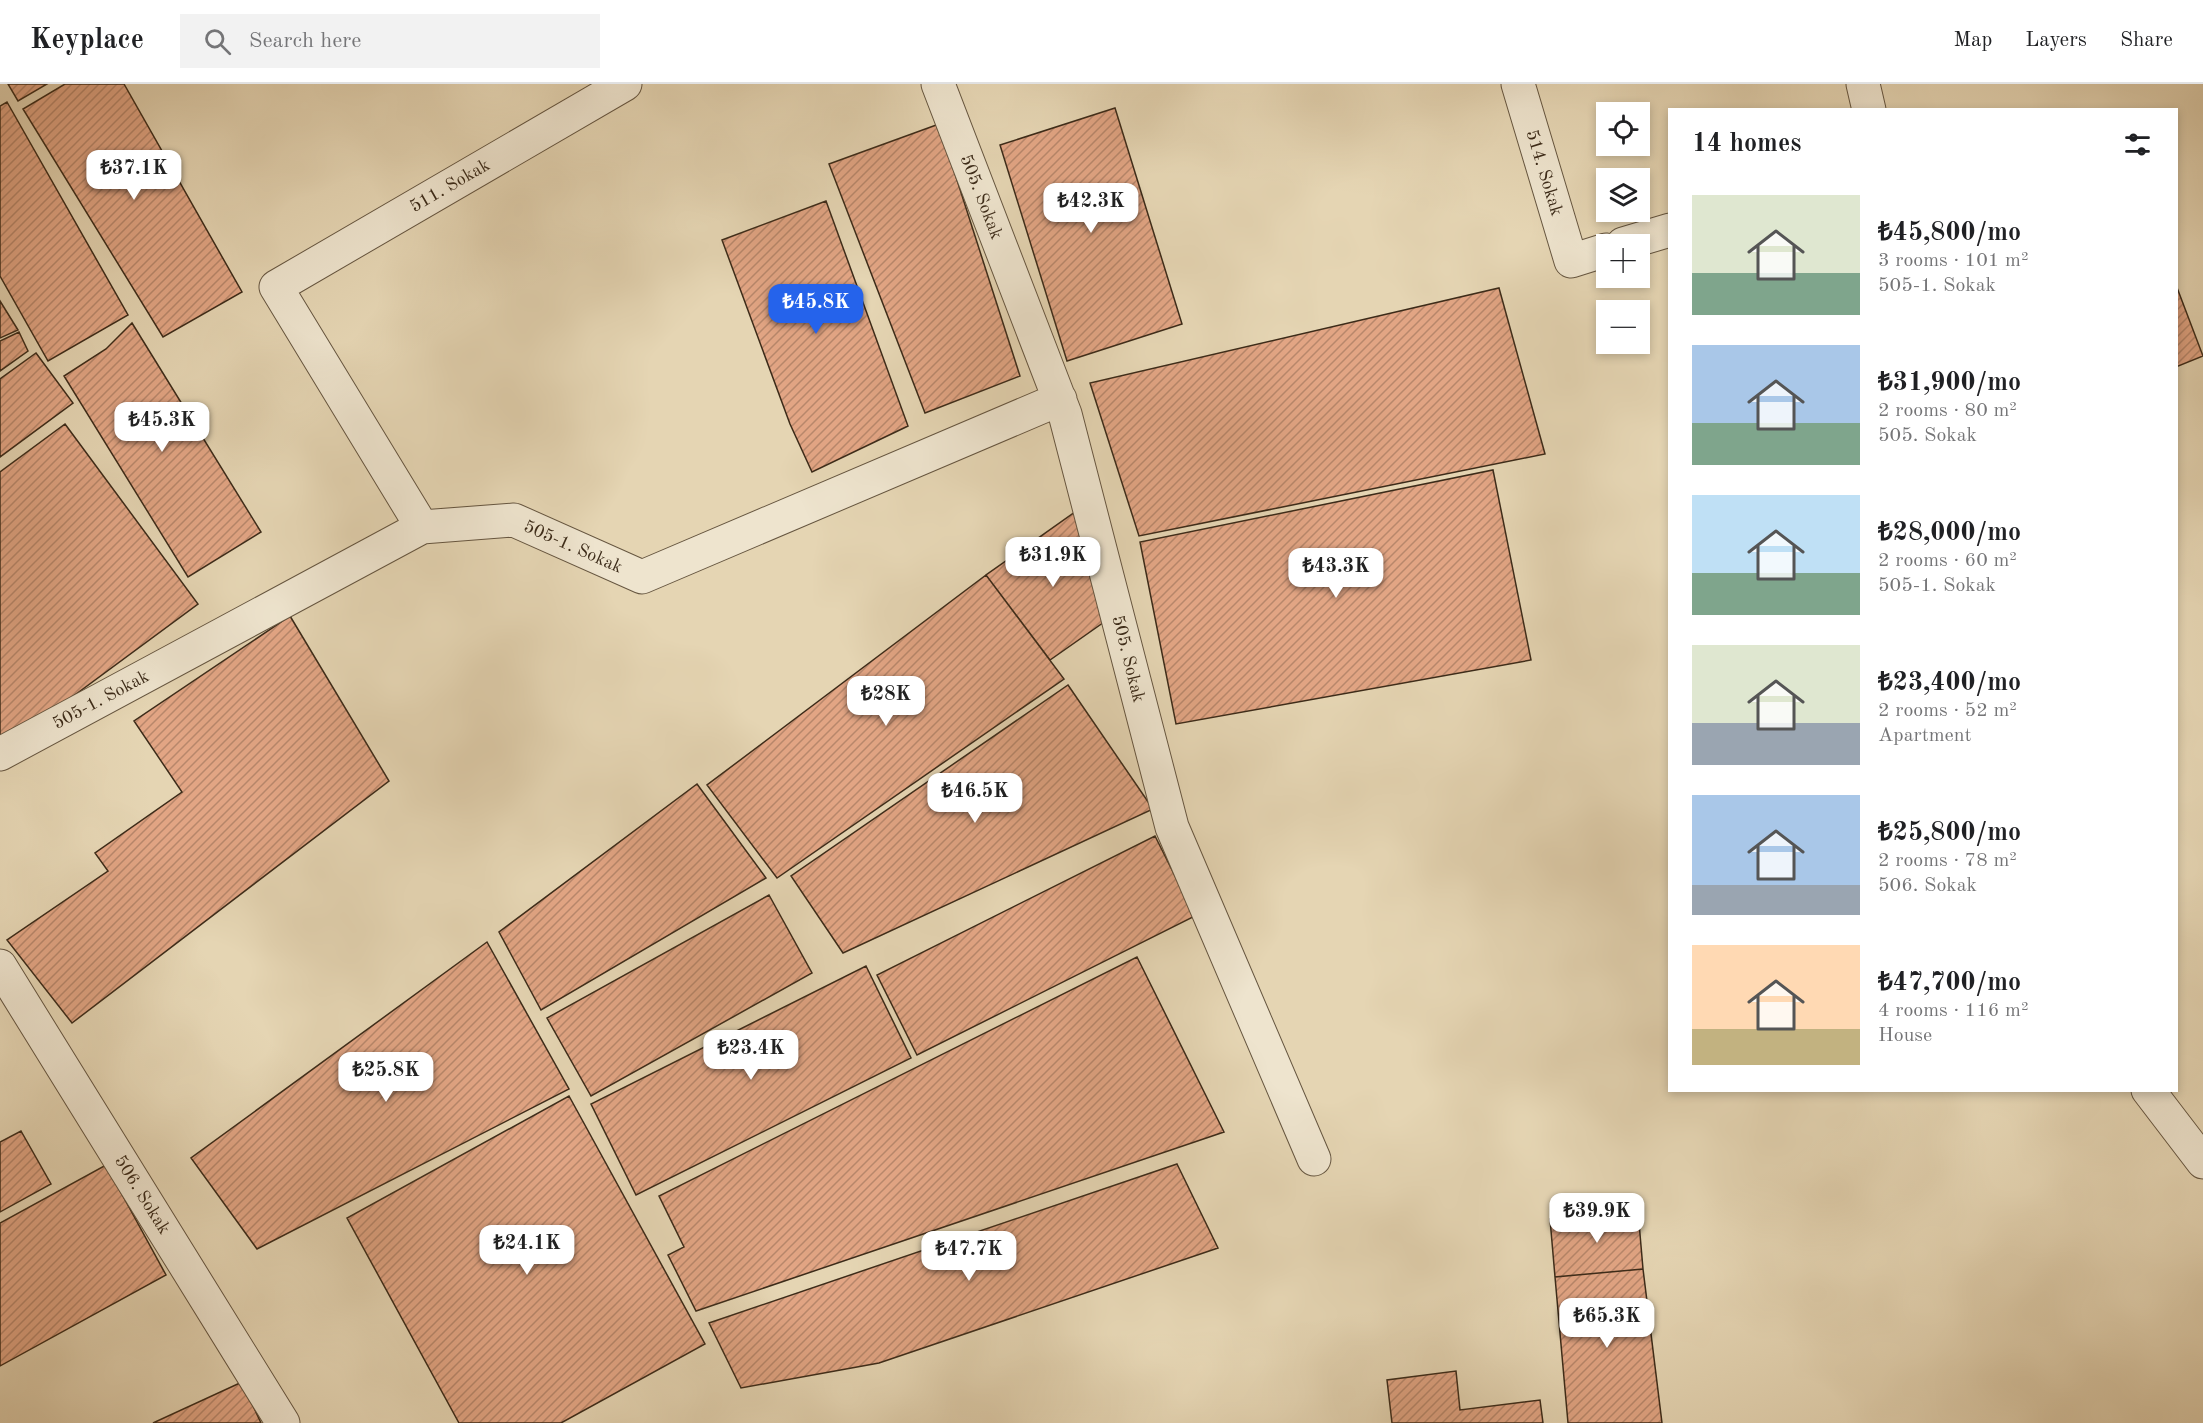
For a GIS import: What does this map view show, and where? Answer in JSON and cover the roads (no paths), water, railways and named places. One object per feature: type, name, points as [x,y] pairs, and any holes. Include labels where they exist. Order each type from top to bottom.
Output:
[{"type":"street","name":"511. Sokak","points":[[422,527],[276,287],[625,84]]},
{"type":"street","name":"505. Sokak","points":[[938,84],[1060,399],[1172,827],[1314,1159]]},
{"type":"street","name":"514. Sokak","points":[[1518,84],[1570,261],[1596,253]]},
{"type":"street","points":[[1863,84],[1869,108]]},
{"type":"street","points":[[1650,236],[1668,231]]},
{"type":"street","name":"505-1. Sokak","points":[[0,754],[422,527],[513,520],[642,577],[1060,399]]},
{"type":"street","name":"506. Sokak","points":[[0,966],[283,1423]]},
{"type":"street","points":[[2150,1092],[2203,1162]]}]
